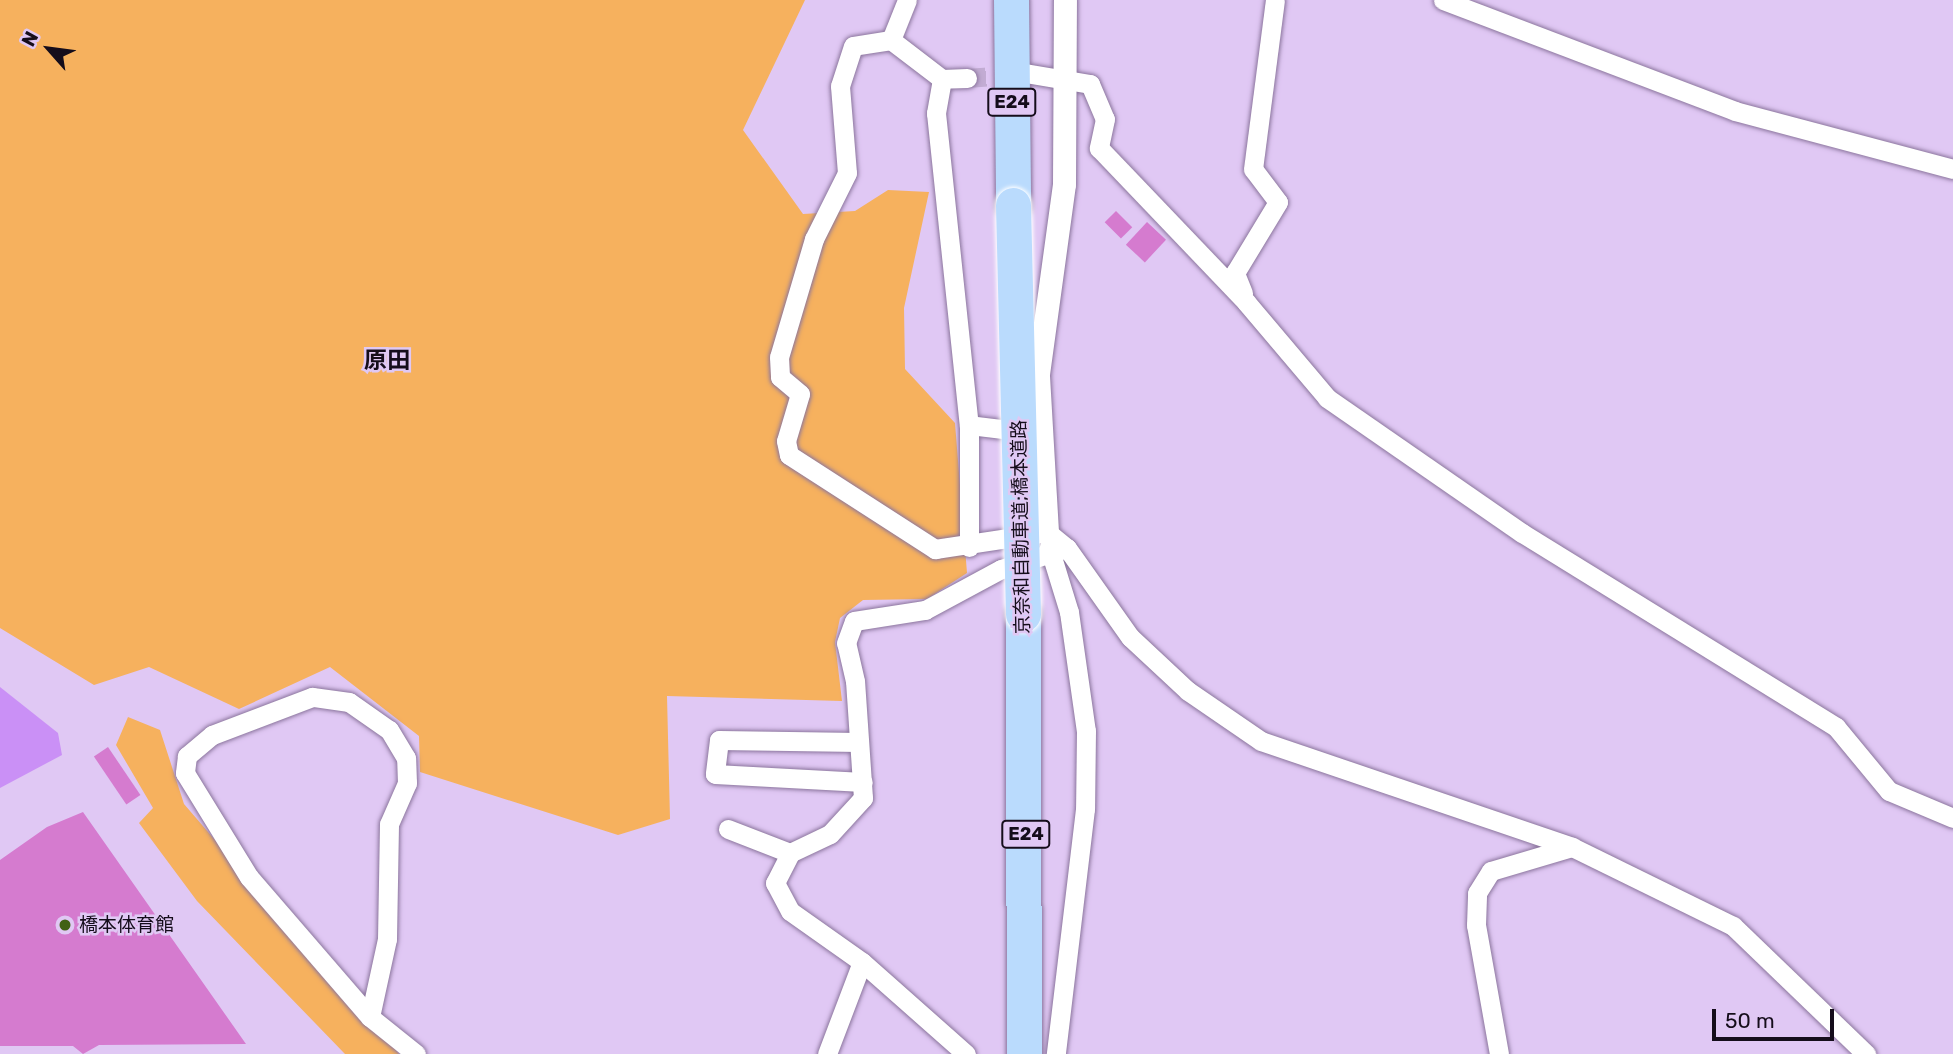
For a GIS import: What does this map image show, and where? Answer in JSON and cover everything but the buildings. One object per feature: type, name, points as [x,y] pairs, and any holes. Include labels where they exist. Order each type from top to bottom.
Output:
[{"type":"highway","name":"京奈和自動車道;橋本道路","points":[[1011,0],[1023,614],[1024,1054]]},
{"type":"street","points":[[891,40],[907,0]]},
{"type":"street","points":[[1065,0],[1067,78],[1064,184],[1042,312],[1037,433],[1047,532],[1059,553],[1130,637],[1188,691],[1261,741],[1572,847],[1733,926],[1867,1054]]},
{"type":"street","points":[[1246,302],[1235,273],[1278,202],[1253,169],[1275,0]]},
{"type":"street","points":[[1443,0],[1735,111],[1953,169]]},
{"type":"street","points":[[967,78],[942,79],[891,40],[853,46],[844,67],[847,173],[814,239],[779,357],[779,377],[800,394],[786,440],[789,455],[935,549],[969,547],[1047,532]]},
{"type":"street","points":[[1025,73],[1090,84],[1105,119],[1099,148],[1113,166],[1246,302],[1326,398],[1522,533],[1836,727],[1889,791],[1953,818]]},
{"type":"street","points":[[942,79],[936,113],[969,425],[969,547]]},
{"type":"street","points":[[969,425],[1037,433]]},
{"type":"street","points":[[966,1054],[862,962],[778,897],[775,883],[790,853],[830,834],[863,798],[859,742],[846,643],[854,621],[925,610],[1001,569],[1059,553]]},
{"type":"street","points":[[1056,1054],[1085,809],[1086,731],[1059,553]]},
{"type":"street","points":[[370,1017],[387,939],[388,824],[407,783],[407,758],[389,730],[349,702],[313,697],[212,735],[187,756],[185,773],[249,877],[370,1017],[416,1054]]},
{"type":"street","points":[[859,742],[719,740],[715,774],[863,782]]},
{"type":"street","points":[[728,829],[790,853]]},
{"type":"street","points":[[1499,1054],[1476,925],[1476,893],[1491,871],[1572,847]]},
{"type":"street","points":[[827,1054],[862,962]]},
{"type":"shaded area","points":[[0,0],[805,0],[743,130],[803,214],[855,211],[888,190],[929,192],[904,308],[905,369],[955,423],[967,573],[927,599],[863,600],[840,618],[835,642],[842,701],[667,696],[670,819],[618,835],[420,772],[419,736],[330,667],[239,709],[149,667],[94,685],[0,628]]},
{"type":"shaded area","points":[[0,687],[58,733],[62,755],[0,788]]},
{"type":"shaded area","points":[[128,717],[160,730],[184,804],[399,1054],[345,1054],[197,901],[139,823],[153,808],[116,745]]},
{"type":"tunnel","points":[[967,78],[1020,74]]},
{"type":"place","name":"橋本体育館","points":[[65,925]]},
{"type":"district","name":"原田","points":[[387,360]]}]
